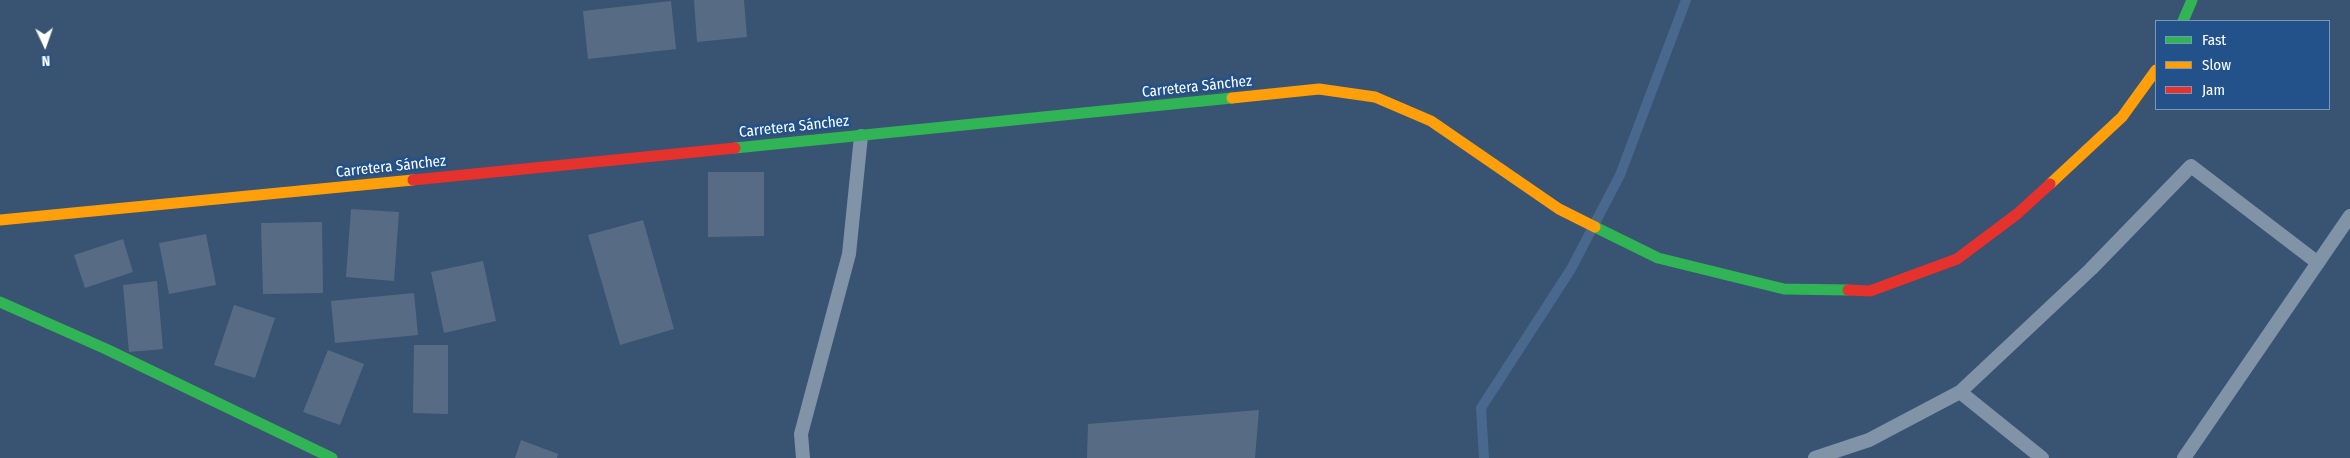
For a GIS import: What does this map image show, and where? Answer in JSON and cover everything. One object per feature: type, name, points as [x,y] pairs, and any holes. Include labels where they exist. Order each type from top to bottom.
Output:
[{"type":"main road","points":[[2184,20],[2192,0]]},
{"type":"main road","name":"Carretera Sánchez","points":[[0,220],[861,136],[1318,89],[1375,97],[1431,121],[1559,209],[1658,258],[1784,289],[1870,291],[1957,259],[2018,214],[2122,117],[2155,71]]},
{"type":"main road","points":[[0,302],[106,349],[332,458]]},
{"type":"lane","points":[[803,458],[801,434],[849,254],[861,136]]},
{"type":"lane","points":[[1815,458],[1869,440],[1960,392],[2092,269],[2191,166],[2318,263]]},
{"type":"lane","points":[[2184,458],[2350,216]]},
{"type":"lane","points":[[1960,392],[2042,458]]},
{"type":"building","points":[[694,0],[744,0],[747,37],[697,42]]},
{"type":"building","points":[[671,1],[676,49],[588,59],[583,11]]},
{"type":"building","points":[[708,172],[764,172],[764,236],[708,237]]},
{"type":"building","points":[[351,209],[399,212],[394,281],[346,277]]},
{"type":"building","points":[[643,220],[674,329],[620,345],[588,235]]},
{"type":"building","points":[[322,222],[323,293],[263,294],[261,223]]},
{"type":"building","points":[[206,234],[216,285],[169,294],[159,243]]},
{"type":"building","points":[[123,239],[133,272],[85,288],[74,255]]},
{"type":"building","points":[[483,261],[496,321],[444,333],[431,272]]},
{"type":"building","points":[[157,281],[163,349],[129,352],[123,285]]},
{"type":"building","points":[[414,293],[418,335],[335,343],[331,301]]},
{"type":"building","points":[[234,305],[275,318],[255,378],[214,365]]},
{"type":"building","points":[[414,345],[448,345],[448,414],[413,413]]},
{"type":"building","points":[[328,350],[364,364],[340,425],[303,412]]},
{"type":"building","points":[[1259,410],[1255,458],[1087,458],[1088,424]]},
{"type":"building","points":[[521,440],[558,454],[557,458],[515,458]]},
{"type":"waterway","points":[[1484,458],[1481,408],[1571,269],[1620,175],[1686,0]]},
{"type":"traffic: fast","points":[[2183,20],[2192,0]]},
{"type":"traffic: fast","points":[[735,148],[1232,98]]},
{"type":"traffic: fast","points":[[1595,227],[1658,258],[1784,289],[1848,290]]},
{"type":"traffic: fast","points":[[0,302],[106,349],[332,458]]},
{"type":"traffic: slow","points":[[2050,184],[2122,117],[2155,71]]},
{"type":"traffic: slow","points":[[1232,98],[1319,89],[1375,97],[1431,121],[1559,209],[1595,227]]},
{"type":"traffic: slow","points":[[0,220],[413,180]]},
{"type":"traffic: jam","points":[[413,180],[735,148]]},
{"type":"traffic: jam","points":[[1848,290],[1870,291],[1957,259],[2017,214],[2050,184]]}]
